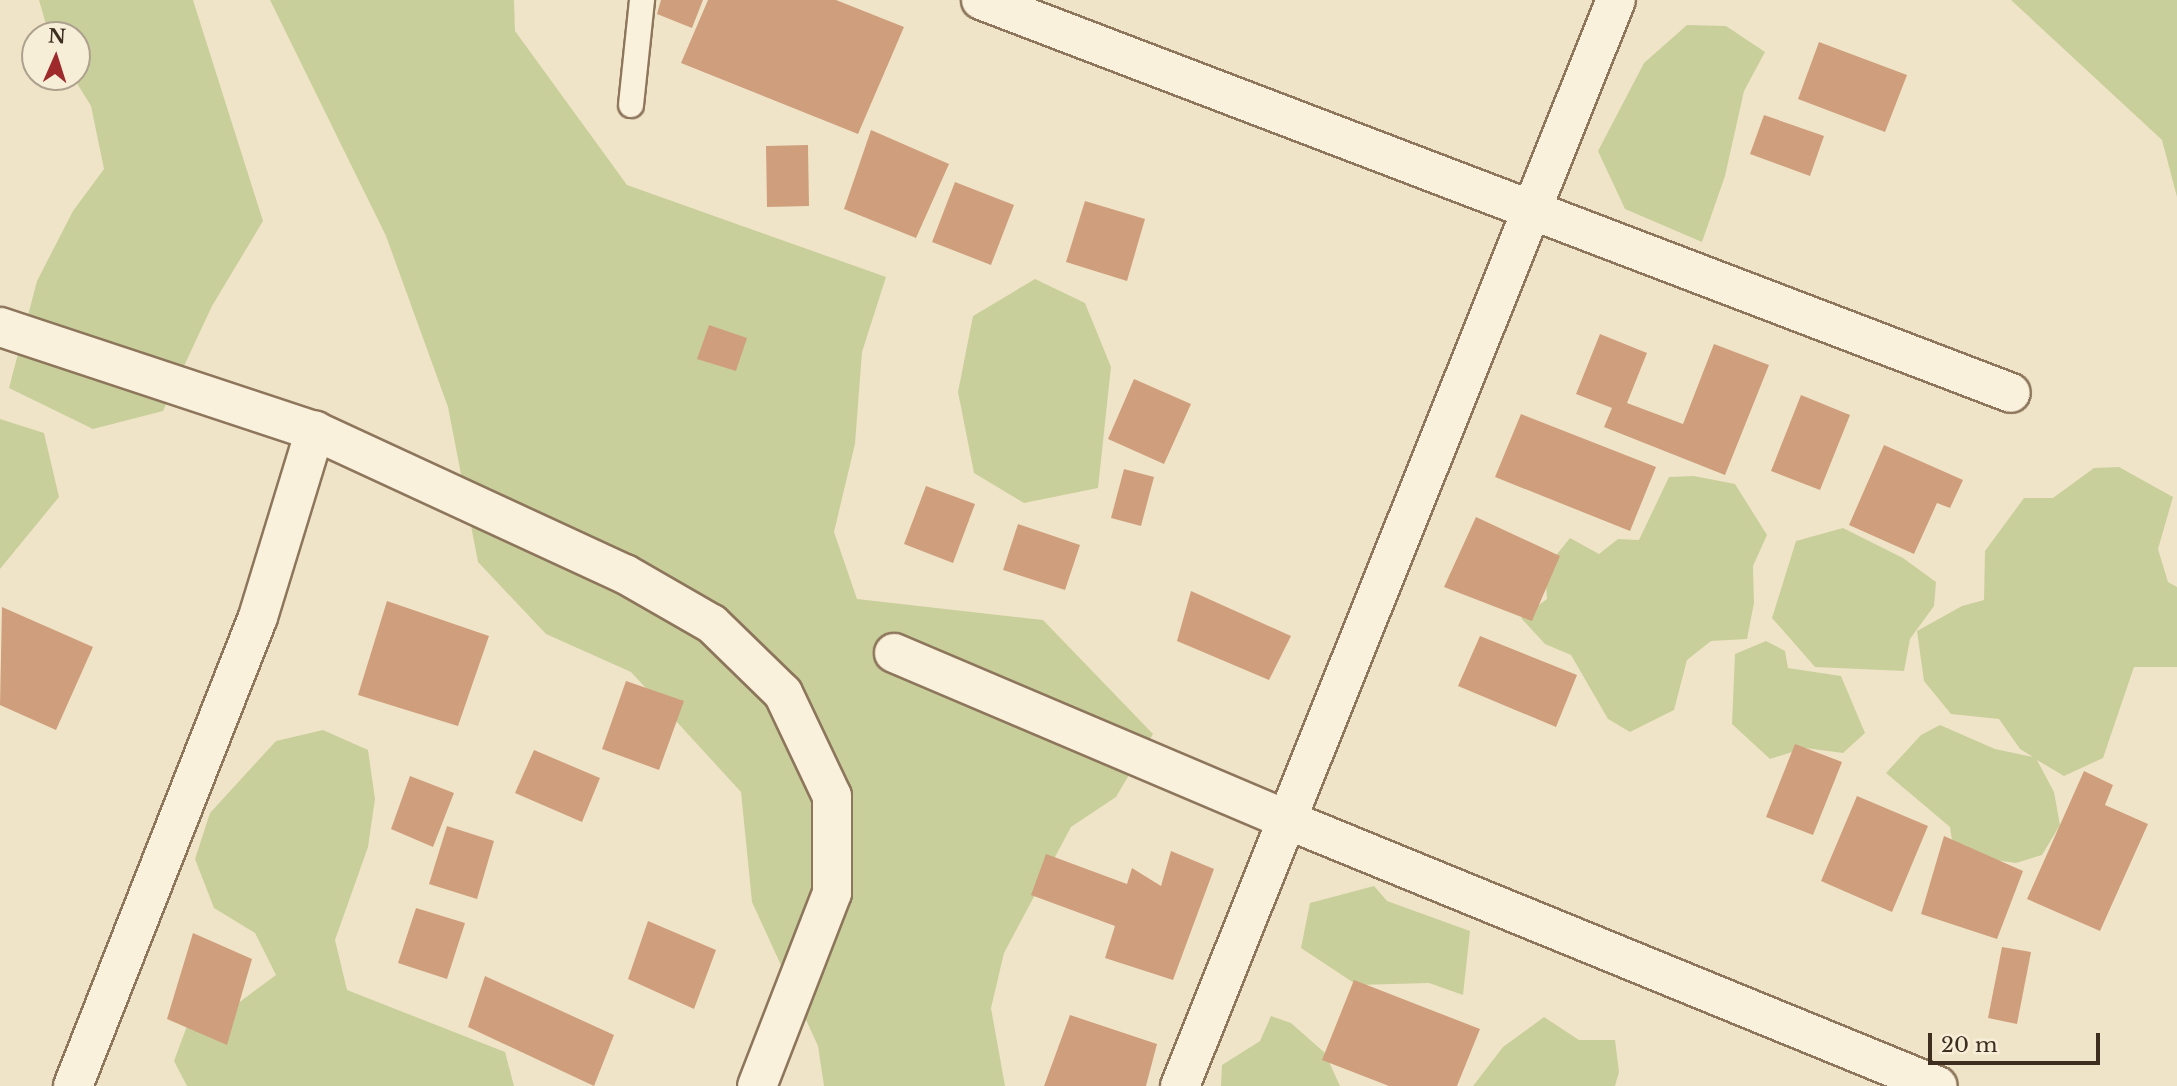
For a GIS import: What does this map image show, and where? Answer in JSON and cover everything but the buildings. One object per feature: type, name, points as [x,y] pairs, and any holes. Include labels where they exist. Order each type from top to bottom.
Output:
[{"type":"street","points":[[981,0],[2011,393]]},
{"type":"street","points":[[1180,1086],[1284,819],[1616,0]]},
{"type":"street","points":[[0,327],[315,431],[625,574],[712,624],[783,693],[832,796],[832,893],[757,1086]]},
{"type":"street","points":[[73,1086],[258,617],[315,431]]},
{"type":"street","points":[[894,653],[1284,819],[1938,1086]]},
{"type":"lane","points":[[631,105],[642,0]]},
{"type":"green space","points":[[39,0],[193,0],[263,221],[212,306],[163,411],[93,429],[9,388],[37,281],[73,211],[104,169],[91,106],[82,91],[91,91],[91,21],[45,21]]},
{"type":"green space","points":[[270,0],[514,0],[515,31],[627,185],[886,277],[862,352],[855,444],[834,532],[857,599],[1043,620],[1153,734],[1116,797],[1071,827],[1004,953],[991,1008],[1005,1086],[824,1086],[818,1046],[752,902],[741,792],[631,672],[546,634],[478,562],[448,407],[386,236]]},
{"type":"green space","points":[[2011,0],[2177,0],[2177,197],[2162,140]]},
{"type":"green space","points":[[1687,25],[1726,26],[1765,52],[1744,91],[1725,176],[1702,242],[1625,209],[1598,151],[1644,63]]},
{"type":"green space","points":[[1035,279],[1085,303],[1111,367],[1098,488],[1024,503],[974,473],[958,392],[973,316]]},
{"type":"green space","points":[[0,419],[44,433],[59,497],[0,569]]},
{"type":"green space","points":[[2119,467],[2173,497],[2158,549],[2168,582],[2177,587],[2177,667],[2134,667],[2103,758],[2064,776],[2037,760],[2054,792],[2060,825],[2042,855],[2016,863],[1954,854],[1950,827],[1886,773],[1921,735],[1940,725],[1995,749],[2033,757],[2020,749],[1999,719],[1951,714],[1924,681],[1917,631],[1962,606],[1984,600],[1985,551],[2024,498],[2053,498],[2094,468]]},
{"type":"green space","points":[[1694,476],[1735,484],[1767,535],[1753,566],[1754,603],[1747,639],[1711,641],[1687,660],[1674,710],[1630,732],[1608,719],[1571,655],[1545,644],[1521,618],[1547,599],[1545,569],[1570,538],[1599,554],[1618,539],[1639,540],[1669,477]]},
{"type":"green space","points":[[1843,528],[1903,558],[1936,582],[1934,606],[1910,639],[1904,671],[1815,667],[1772,618],[1796,541]]},
{"type":"green space","points":[[1766,641],[1785,651],[1788,668],[1841,676],[1865,733],[1843,753],[1805,748],[1770,759],[1732,724],[1735,654]]},
{"type":"green space","points":[[323,730],[368,750],[375,799],[368,847],[335,940],[347,990],[505,1052],[514,1086],[187,1086],[174,1061],[190,1018],[237,1004],[276,975],[255,933],[214,908],[195,859],[210,813],[276,741]]},
{"type":"green space","points":[[1374,886],[1387,901],[1470,931],[1463,995],[1429,983],[1357,985],[1301,948],[1310,903]]},
{"type":"green space","points":[[1271,1016],[1291,1023],[1325,1053],[1340,1086],[1221,1086],[1222,1065],[1260,1041]]},
{"type":"green space","points":[[1544,1017],[1579,1040],[1615,1040],[1619,1072],[1615,1086],[1473,1086],[1503,1047]]}]
